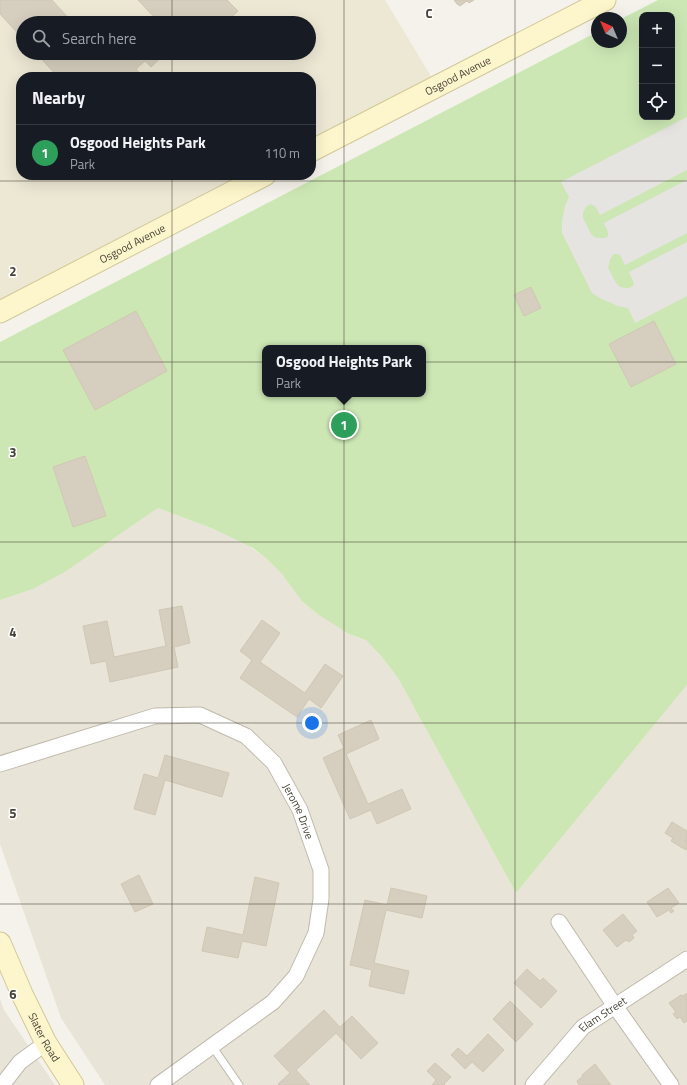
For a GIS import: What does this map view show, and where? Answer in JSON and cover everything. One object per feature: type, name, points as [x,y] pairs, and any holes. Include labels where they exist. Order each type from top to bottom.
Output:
[{"type":"street","name":"Osgood Avenue","points":[[316,148],[606,0]]},
{"type":"street","name":"Osgood Avenue","points":[[0,312],[255,180]]},
{"type":"street","name":"Jerome Drive","points":[[0,764],[155,716],[200,715],[246,736],[274,763],[300,810],[321,870],[321,899],[316,933],[296,976],[273,1002],[158,1085]]},
{"type":"street","points":[[559,922],[615,1006],[671,1085]]},
{"type":"street","name":"Slater Road","points":[[0,943],[22,994],[46,1043],[74,1085]]},
{"type":"street","name":"Elam Street","points":[[533,1085],[583,1027],[687,959]]},
{"type":"street","points":[[2,1085],[20,1062],[46,1043]]},
{"type":"lane","points":[[212,1046],[239,1085]]},
{"type":"shaded area","points":[[0,0],[385,0],[437,86],[316,148],[316,72],[16,72],[16,180],[255,180],[0,312]]},
{"type":"shaded area","points":[[687,117],[687,170],[600,215],[595,206],[590,204],[583,212],[583,218],[591,234],[596,238],[606,238],[608,236],[608,232],[604,223],[687,180],[687,233],[625,265],[620,255],[614,254],[610,259],[608,268],[616,283],[620,287],[629,288],[633,286],[634,283],[629,272],[687,242],[687,296],[635,323],[628,308],[618,306],[592,293],[562,233],[562,220],[565,206],[569,197],[561,182]]},
{"type":"shaded area","points":[[158,508],[238,538],[267,559],[349,634],[366,640],[382,657],[398,678],[516,893],[687,685],[687,1085],[105,1085],[61,1018],[0,844],[0,600],[33,589],[65,572]]},
{"type":"shaded area","points":[[0,999],[4,1010],[55,1085],[0,1085]]},
{"type":"green space","points":[[658,0],[687,0],[687,685],[516,893],[398,678],[382,657],[366,640],[349,634],[319,615],[302,601],[282,574],[253,548],[214,529],[158,508],[65,572],[33,589],[0,600],[0,342],[312,180],[316,180],[316,178],[591,35],[591,48],[627,48],[627,16]]},
{"type":"building","points":[[0,0],[52,0],[67,16],[16,16],[16,31],[0,14]]},
{"type":"building","points":[[138,0],[227,0],[238,11],[233,16],[153,16]]},
{"type":"building","points":[[454,0],[474,0],[469,3],[467,1],[460,6]]},
{"type":"building","points":[[42,60],[158,60],[151,67],[145,61],[136,69],[139,72],[53,72]]},
{"type":"building","points":[[531,287],[541,308],[524,316],[514,295]]},
{"type":"building","points":[[136,311],[167,371],[95,410],[63,350]]},
{"type":"building","points":[[654,321],[676,364],[631,387],[609,344]]},
{"type":"building","points":[[85,456],[106,516],[73,527],[53,467]]},
{"type":"building","points":[[182,606],[190,643],[174,647],[178,667],[110,682],[106,661],[91,664],[83,626],[107,621],[114,657],[166,646],[159,610]]},
{"type":"building","points":[[262,620],[280,633],[260,662],[305,693],[325,664],[343,676],[321,708],[309,699],[297,717],[240,678],[252,660],[240,651]]},
{"type":"building","points":[[371,720],[379,739],[346,754],[368,804],[402,789],[411,809],[377,824],[371,810],[350,819],[323,758],[344,748],[338,735]]},
{"type":"building","points":[[165,755],[229,773],[222,797],[165,780],[155,815],[134,809],[144,774],[158,778]]},
{"type":"building","points":[[672,822],[687,831],[686,850],[671,841],[673,838],[665,833]]},
{"type":"building","points":[[139,875],[153,904],[135,912],[121,884]]},
{"type":"building","points":[[255,877],[279,883],[266,946],[242,941],[238,958],[202,951],[207,927],[243,935]]},
{"type":"building","points":[[391,888],[427,896],[422,918],[386,910],[374,963],[409,971],[404,994],[369,986],[372,970],[350,965],[365,900],[387,905]]},
{"type":"building","points":[[668,888],[679,903],[671,908],[674,911],[671,913],[669,910],[657,917],[647,902]]},
{"type":"building","points":[[623,914],[637,931],[632,935],[634,938],[629,942],[626,940],[617,947],[603,930]]},
{"type":"building","points":[[527,969],[540,981],[543,978],[557,991],[541,1008],[514,983]]},
{"type":"building","points":[[687,993],[687,1021],[684,1023],[680,1017],[677,1019],[673,1014],[676,1012],[669,1003]]},
{"type":"building","points":[[510,1001],[533,1024],[516,1042],[493,1019]]},
{"type":"building","points":[[324,1010],[340,1027],[352,1016],[378,1043],[361,1059],[336,1033],[296,1070],[310,1085],[279,1085],[278,1084],[290,1073],[274,1056]]},
{"type":"building","points":[[488,1034],[504,1050],[483,1072],[472,1062],[465,1069],[451,1055],[458,1048],[467,1056]]},
{"type":"building","points":[[435,1063],[451,1077],[444,1084],[445,1085],[432,1085],[436,1080],[427,1071]]},
{"type":"building","points":[[595,1064],[611,1085],[579,1085],[577,1081]]},
{"type":"place","name":"Osgood Heights Park","points":[[344,425]]}]
